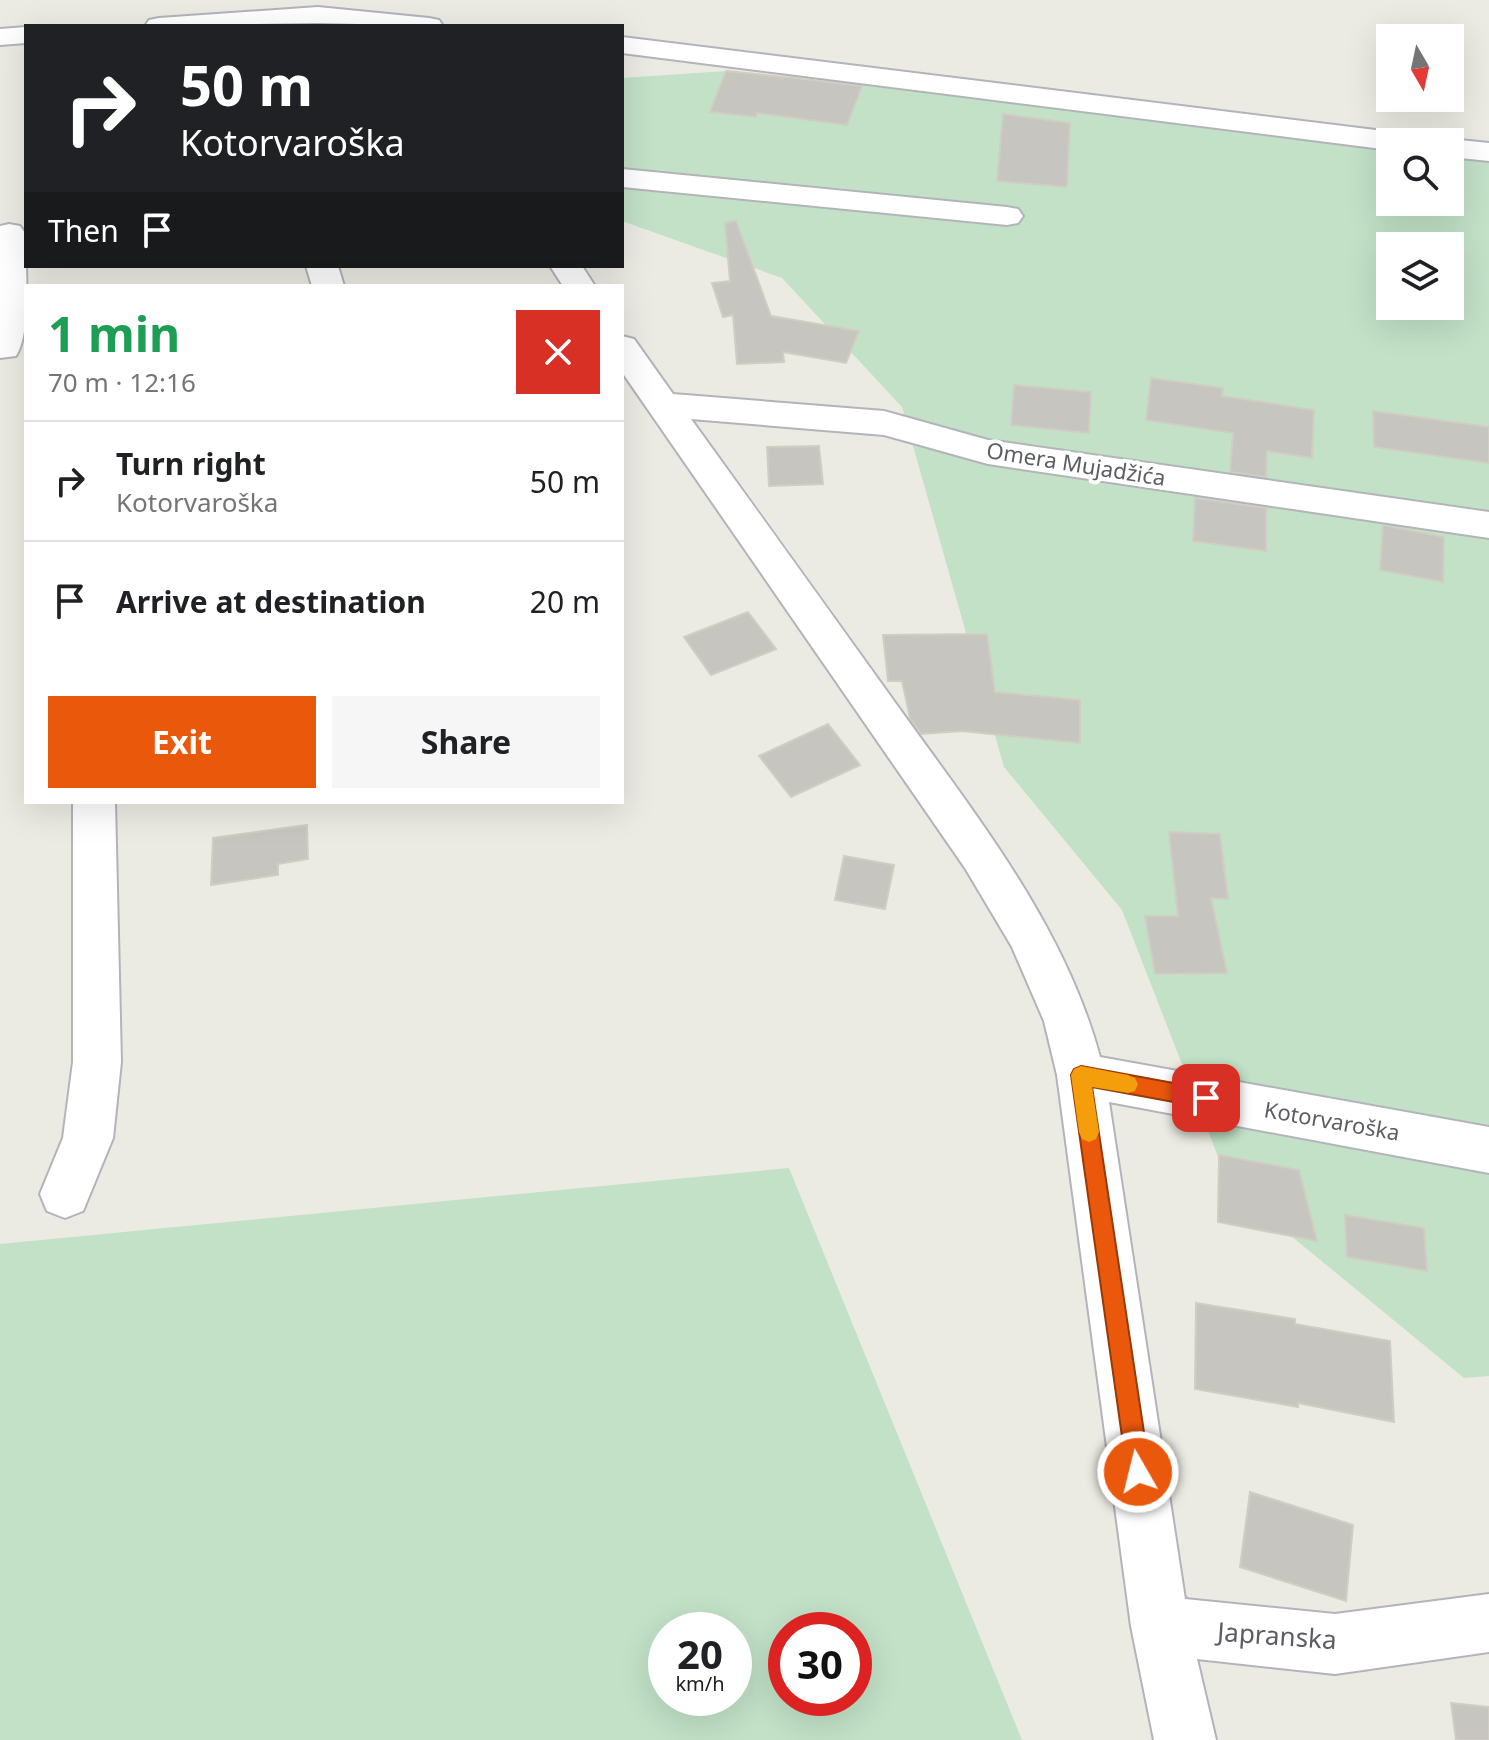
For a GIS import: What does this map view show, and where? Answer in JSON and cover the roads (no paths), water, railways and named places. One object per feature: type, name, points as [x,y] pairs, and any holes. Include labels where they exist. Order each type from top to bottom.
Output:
[{"type":"street","points":[[186,24],[318,14],[410,24]]},
{"type":"street","points":[[0,37],[24,35]]},
{"type":"street","points":[[624,45],[1376,139]]},
{"type":"street","points":[[1464,149],[1489,152]]},
{"type":"street","points":[[624,178],[1007,216]]},
{"type":"street","points":[[9,233],[10,347]]},
{"type":"street","points":[[624,350],[980,855],[1031,938],[1067,1021],[1081,1075],[1160,1626],[1185,1740]]},
{"type":"street","name":"Omera Mujadžića","points":[[665,405],[884,423],[988,452],[1489,525]]},
{"type":"street","points":[[65,1194],[88,1138],[97,1062],[94,804]]},
{"type":"street","name":"Kotorvaroška","points":[[1081,1075],[1489,1150]]},
{"type":"street","name":"Japranska","points":[[1160,1626],[1335,1644],[1489,1623]]}]
